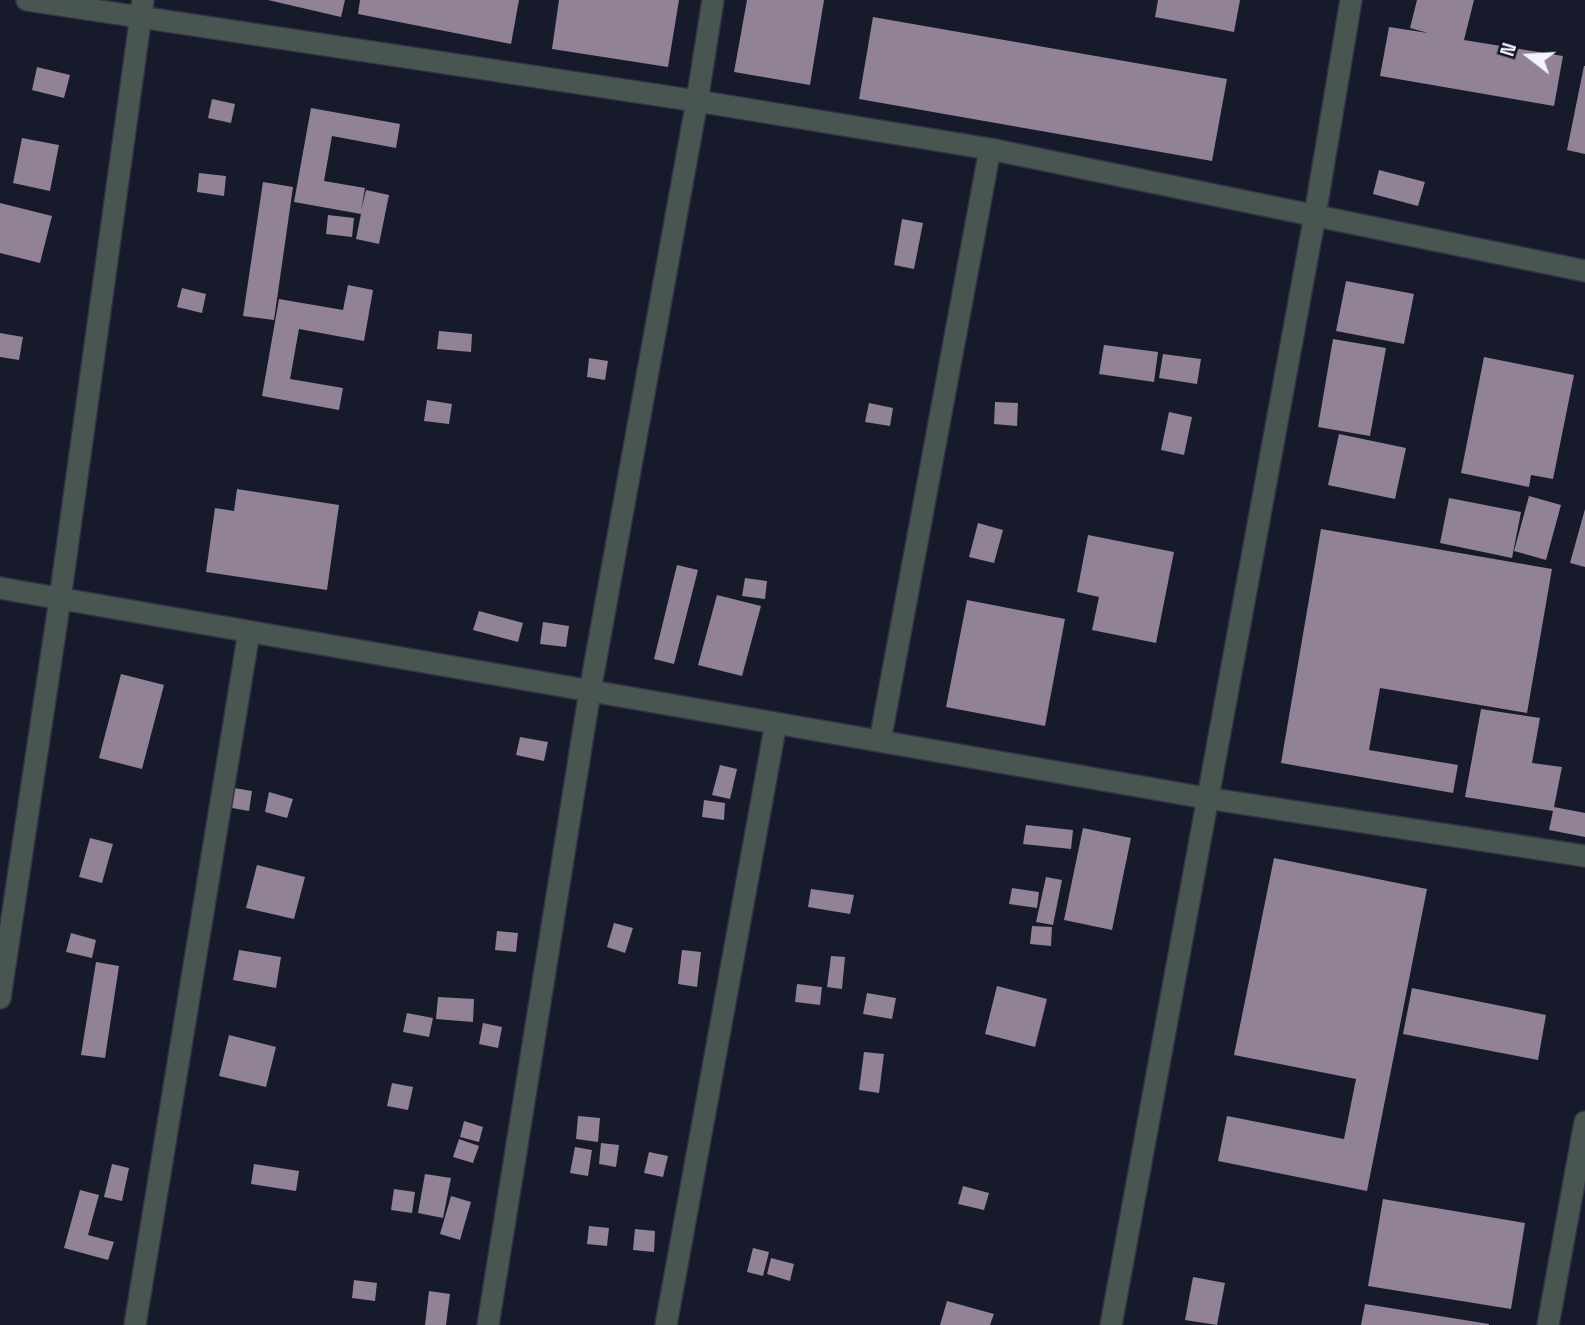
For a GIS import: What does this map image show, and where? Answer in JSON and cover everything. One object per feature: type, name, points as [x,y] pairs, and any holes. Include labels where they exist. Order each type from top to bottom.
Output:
[{"type":"street","points":[[27,0],[141,9],[990,149],[1585,271]]},
{"type":"street","points":[[488,1325],[590,691],[713,0]]},
{"type":"street","points":[[1111,1325],[1315,215],[1351,0]]},
{"type":"street","points":[[0,998],[60,599],[141,9]]},
{"type":"street","points":[[880,741],[990,149]]},
{"type":"street","points":[[0,588],[1206,798],[1585,856]]},
{"type":"street","points":[[135,1325],[249,632]]},
{"type":"street","points":[[666,1325],[776,723]]},
{"type":"street","points":[[1548,1325],[1585,1122]]},
{"type":"building","points":[[268,0],[345,0],[341,17]]},
{"type":"building","points":[[360,0],[519,0],[511,44],[358,14]]},
{"type":"building","points":[[559,0],[679,0],[668,67],[552,49]]},
{"type":"building","points":[[747,0],[824,0],[810,85],[734,72]]},
{"type":"building","points":[[1158,0],[1240,0],[1234,32],[1155,17]]},
{"type":"building","points":[[1417,0],[1474,0],[1464,40],[1563,56],[1554,106],[1380,76],[1389,27],[1428,33],[1410,28]]},
{"type":"building","points":[[873,17],[1227,79],[1212,161],[859,99]]},
{"type":"building","points":[[1585,66],[1585,154],[1567,150]]},
{"type":"building","points":[[37,67],[70,75],[64,98],[32,90]]},
{"type":"building","points":[[212,99],[235,104],[231,123],[208,118]]},
{"type":"building","points":[[311,108],[400,124],[396,148],[332,136],[324,181],[365,188],[361,211],[366,190],[389,195],[379,244],[356,239],[361,214],[294,202]]},
{"type":"building","points":[[22,138],[59,145],[50,191],[13,183]]},
{"type":"building","points":[[1379,170],[1425,182],[1418,206],[1373,194]]},
{"type":"building","points":[[199,173],[226,176],[224,196],[197,192]]},
{"type":"building","points":[[263,182],[293,187],[274,320],[243,316]]},
{"type":"building","points":[[0,203],[52,216],[40,263],[0,253]]},
{"type":"building","points":[[328,215],[354,218],[352,237],[326,234]]},
{"type":"building","points":[[902,219],[923,223],[914,269],[894,265]]},
{"type":"building","points":[[1346,281],[1414,294],[1404,344],[1336,331]]},
{"type":"building","points":[[348,285],[373,290],[364,341],[299,329],[290,379],[343,388],[339,410],[262,396],[279,299],[343,310]]},
{"type":"building","points":[[182,288],[206,294],[202,313],[177,307]]},
{"type":"building","points":[[439,331],[472,334],[471,352],[437,349]]},
{"type":"building","points":[[0,333],[23,337],[19,360],[0,357]]},
{"type":"building","points":[[1333,339],[1386,348],[1370,436],[1318,427]]},
{"type":"building","points":[[1104,345],[1158,352],[1154,382],[1099,374]]},
{"type":"building","points":[[1163,354],[1201,359],[1197,384],[1159,378]]},
{"type":"building","points":[[1484,357],[1574,375],[1553,479],[1531,475],[1529,487],[1461,473]]},
{"type":"building","points":[[589,358],[608,361],[605,380],[587,377]]},
{"type":"building","points":[[427,400],[452,404],[449,424],[424,421]]},
{"type":"building","points":[[995,402],[1018,403],[1017,426],[994,424]]},
{"type":"building","points":[[869,403],[893,408],[890,426],[865,422]]},
{"type":"building","points":[[1169,412],[1192,417],[1184,455],[1161,450]]},
{"type":"building","points":[[1339,434],[1406,448],[1395,499],[1328,485]]},
{"type":"building","points":[[237,489],[339,505],[327,590],[206,572],[215,508],[234,511]]},
{"type":"building","points":[[1529,496],[1561,505],[1546,560],[1514,551]]},
{"type":"building","points":[[1449,498],[1521,512],[1512,558],[1440,543]]},
{"type":"building","points":[[1585,509],[1585,567],[1570,563]]},
{"type":"building","points":[[978,523],[1003,530],[994,563],[969,557]]},
{"type":"building","points":[[1321,529],[1552,569],[1527,713],[1380,688],[1369,750],[1458,765],[1453,793],[1281,763]]},
{"type":"building","points":[[1088,535],[1174,552],[1156,643],[1092,630],[1099,597],[1077,592]]},
{"type":"building","points":[[677,565],[698,570],[674,664],[654,659]]},
{"type":"building","points":[[745,578],[767,581],[765,599],[742,596]]},
{"type":"building","points":[[717,595],[761,606],[742,676],[698,665]]},
{"type":"building","points":[[967,600],[1065,619],[1045,726],[946,707]]},
{"type":"building","points":[[479,611],[523,623],[518,642],[473,630]]},
{"type":"building","points":[[543,622],[569,626],[566,647],[540,644]]},
{"type":"building","points":[[121,674],[164,685],[142,769],[99,758]]},
{"type":"building","points":[[1481,709],[1540,718],[1532,763],[1562,767],[1554,807],[1585,813],[1585,837],[1549,830],[1553,811],[1465,797]]},
{"type":"building","points":[[520,737],[548,742],[544,761],[516,755]]},
{"type":"building","points":[[720,765],[737,769],[730,799],[712,795]]},
{"type":"building","points":[[234,788],[252,791],[249,811],[232,808]]},
{"type":"building","points":[[269,792],[293,799],[287,818],[265,812]]},
{"type":"building","points":[[704,800],[725,803],[724,820],[702,817]]},
{"type":"building","points":[[1026,825],[1073,830],[1071,849],[1023,844]]},
{"type":"building","points":[[1083,828],[1131,838],[1112,930],[1064,920]]},
{"type":"building","points":[[90,838],[113,844],[102,883],[79,877]]},
{"type":"building","points":[[1274,858],[1427,889],[1367,1191],[1218,1161],[1227,1116],[1344,1139],[1356,1079],[1234,1055]]},
{"type":"building","points":[[257,865],[305,877],[294,919],[246,908]]},
{"type":"building","points":[[1046,877],[1062,880],[1053,925],[1036,922]]},
{"type":"building","points":[[1012,888],[1039,892],[1037,908],[1009,904]]},
{"type":"building","points":[[811,889],[854,895],[850,914],[808,907]]},
{"type":"building","points":[[614,923],[633,928],[625,953],[607,947]]},
{"type":"building","points":[[1032,926],[1052,927],[1051,946],[1030,944]]},
{"type":"building","points":[[497,931],[518,933],[516,952],[495,950]]},
{"type":"building","points":[[71,933],[96,940],[92,958],[66,952]]},
{"type":"building","points":[[239,950],[281,957],[276,988],[233,980]]},
{"type":"building","points":[[682,950],[701,952],[697,987],[678,984]]},
{"type":"building","points":[[831,956],[845,957],[842,989],[827,987]]},
{"type":"building","points":[[96,962],[119,966],[105,1058],[81,1055]]},
{"type":"building","points":[[797,984],[822,987],[820,1005],[795,1002]]},
{"type":"building","points":[[997,986],[1047,999],[1035,1047],[985,1034]]},
{"type":"building","points":[[1412,988],[1546,1015],[1538,1060],[1403,1034]]},
{"type":"building","points":[[867,993],[896,998],[892,1019],[863,1014]]},
{"type":"building","points":[[438,997],[474,999],[473,1022],[436,1019]]},
{"type":"building","points":[[407,1013],[433,1018],[429,1037],[403,1032]]},
{"type":"building","points":[[483,1023],[502,1027],[498,1048],[479,1044]]},
{"type":"building","points":[[229,1035],[276,1047],[266,1087],[219,1076]]},
{"type":"building","points":[[864,1052],[884,1054],[879,1093],[859,1090]]},
{"type":"building","points":[[392,1083],[413,1087],[408,1110],[387,1106]]},
{"type":"building","points":[[578,1116],[600,1118],[598,1142],[576,1139]]},
{"type":"building","points":[[464,1121],[483,1127],[479,1142],[460,1137]]},
{"type":"building","points":[[459,1139],[479,1146],[473,1163],[453,1157]]},
{"type":"building","points":[[601,1143],[619,1145],[616,1167],[599,1164]]},
{"type":"building","points":[[575,1147],[592,1150],[588,1176],[570,1173]]},
{"type":"building","points":[[649,1152],[668,1156],[663,1177],[644,1173]]},
{"type":"building","points":[[112,1164],[129,1168],[122,1201],[104,1197]]},
{"type":"building","points":[[254,1164],[299,1171],[296,1191],[251,1184]]},
{"type":"building","points":[[425,1174],[451,1178],[443,1218],[418,1213]]},
{"type":"building","points":[[963,1186],[989,1193],[984,1210],[958,1204]]},
{"type":"building","points":[[394,1189],[415,1192],[412,1213],[391,1210]]},
{"type":"building","points":[[80,1190],[99,1195],[88,1235],[114,1242],[108,1260],[64,1248]]},
{"type":"building","points":[[451,1196],[471,1202],[460,1240],[440,1234]]},
{"type":"building","points":[[1383,1199],[1525,1223],[1511,1309],[1368,1286]]},
{"type":"building","points":[[589,1226],[609,1228],[607,1246],[587,1244]]},
{"type":"building","points":[[635,1229],[655,1231],[654,1252],[633,1250]]},
{"type":"building","points":[[753,1248],[769,1252],[763,1276],[747,1272]]},
{"type":"building","points":[[771,1258],[794,1264],[790,1281],[767,1274]]},
{"type":"building","points":[[1193,1277],[1225,1283],[1217,1325],[1185,1320]]},
{"type":"building","points":[[354,1280],[377,1283],[375,1301],[352,1298]]},
{"type":"building","points":[[429,1291],[450,1294],[446,1325],[425,1325]]},
{"type":"building","points":[[947,1301],[994,1314],[990,1325],[940,1325]]},
{"type":"building","points":[[1365,1304],[1489,1324],[1489,1325],[1361,1325]]}]
